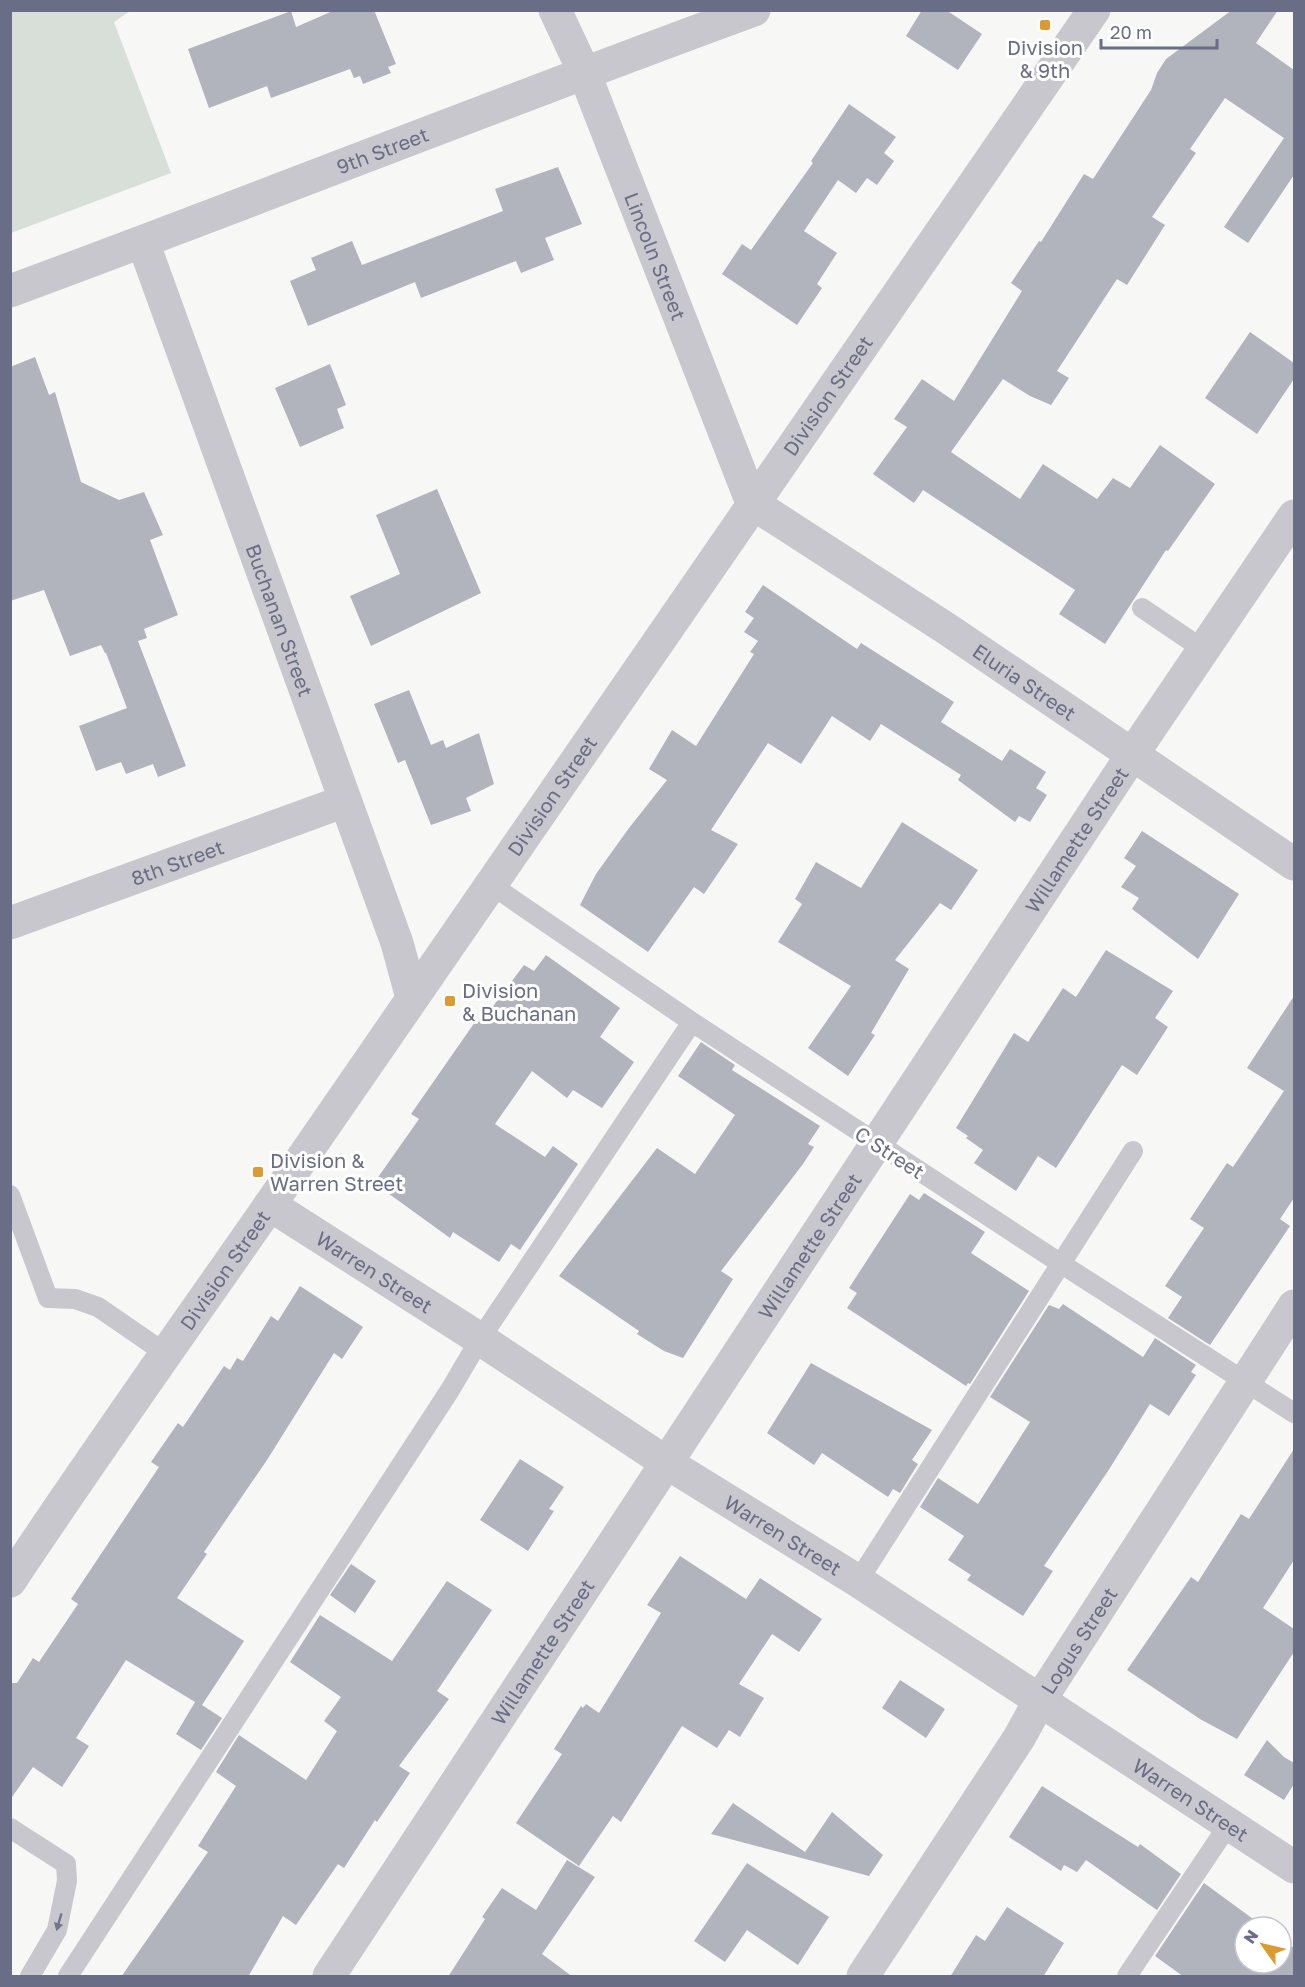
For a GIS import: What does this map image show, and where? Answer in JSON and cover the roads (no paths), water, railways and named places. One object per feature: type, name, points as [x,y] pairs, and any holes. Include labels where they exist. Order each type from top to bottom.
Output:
[{"type":"street","name":"Lincoln Street","points":[[555,10],[584,72],[752,503]]},
{"type":"street","name":"9th Street","points":[[10,291],[584,72],[754,10]]},
{"type":"street","name":"Division Street","points":[[10,1581],[165,1353],[270,1205],[1094,10]]},
{"type":"street","name":"Buchanan Street","points":[[143,242],[398,943],[412,998]]},
{"type":"street","name":"Eluria Street","points":[[752,503],[947,629],[1294,864]]},
{"type":"street","name":"Willamette Street","points":[[329,1977],[1132,754],[1294,516]]},
{"type":"street","name":"8th Street","points":[[10,923],[345,801]]},
{"type":"street","name":"Warren Street","points":[[270,1205],[480,1338],[667,1462],[858,1581],[1294,1867]]},
{"type":"street","name":"Logus Street","points":[[864,1977],[1294,1306]]},
{"type":"street","points":[[10,1547],[32,1533],[56,1512]]},
{"type":"lane","points":[[1142,608],[1204,650]]},
{"type":"lane","name":"C Street","points":[[490,884],[692,1022],[877,1144],[1294,1413]]},
{"type":"lane","points":[[68,1977],[450,1390],[480,1338],[692,1022]]},
{"type":"lane","points":[[858,1581],[1133,1151]]},
{"type":"lane","points":[[10,1195],[48,1298],[75,1299],[98,1307],[165,1353]]},
{"type":"lane","points":[[1127,1977],[1229,1824]]},
{"type":"lane","points":[[10,1828],[66,1864],[67,1881],[57,1930],[30,1977]]},
{"type":"place","name":"Division & 9th","points":[[1045,25]]},
{"type":"place","name":"Division & Buchanan","points":[[450,1001]]},
{"type":"place","name":"Division & Warren Street","points":[[258,1172]]}]
